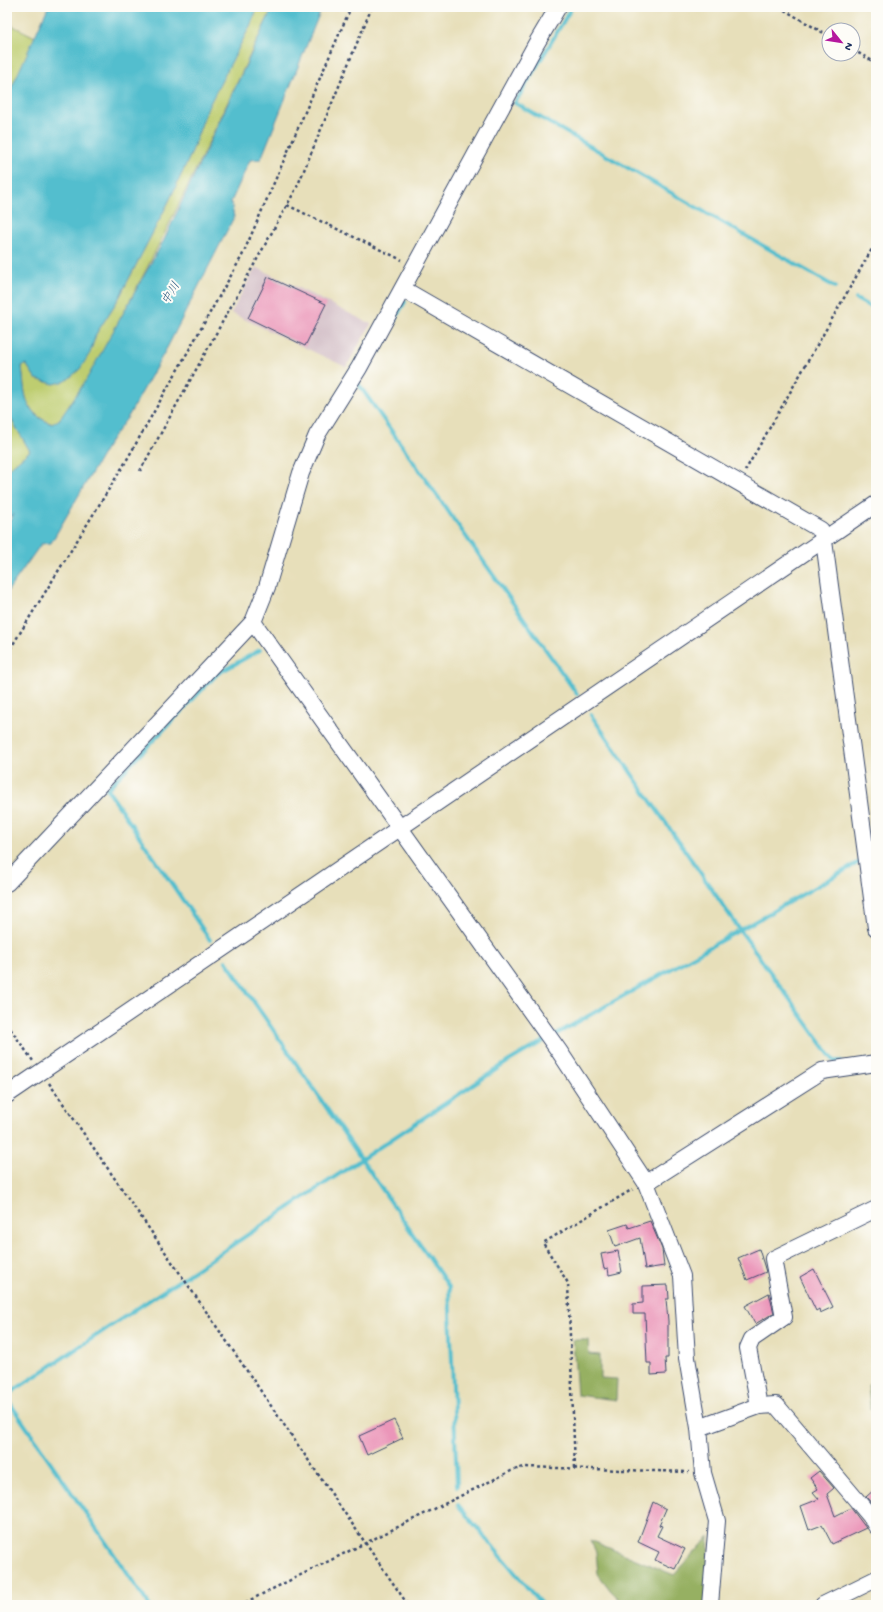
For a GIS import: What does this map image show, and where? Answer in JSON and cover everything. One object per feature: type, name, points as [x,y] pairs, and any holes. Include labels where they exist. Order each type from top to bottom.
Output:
[{"type":"street","points":[[7,883],[253,622],[267,587],[301,473],[317,435],[359,368],[536,44],[558,7]]},
{"type":"street","points":[[403,289],[821,530],[824,540],[876,928]]},
{"type":"street","points":[[7,1095],[401,829],[876,504]]},
{"type":"street","points":[[253,622],[550,1038],[646,1183],[682,1276],[687,1358],[699,1428],[703,1473],[717,1521],[710,1605]]},
{"type":"street","points":[[646,1183],[822,1071],[876,1063]]},
{"type":"street","points":[[759,1406],[748,1348],[752,1339],[784,1317],[774,1259],[876,1209]]},
{"type":"street","points":[[699,1428],[759,1406],[776,1405],[871,1517],[876,1526]]},
{"type":"street","points":[[823,1605],[876,1579]]},
{"type":"path","points":[[7,654],[126,463],[242,256],[351,7]]},
{"type":"path","points":[[140,471],[287,204],[311,156],[372,7]]},
{"type":"path","points":[[779,7],[821,31]]},
{"type":"path","points":[[861,55],[876,63]]},
{"type":"path","points":[[287,204],[415,266]]},
{"type":"path","points":[[738,482],[876,242]]},
{"type":"path","points":[[7,1024],[180,1272],[408,1605]]},
{"type":"path","points":[[575,1468],[568,1283],[543,1243],[627,1192],[646,1183]]},
{"type":"path","points":[[240,1605],[511,1471],[524,1467],[703,1473]]},
{"type":"shaded area","points":[[256,267],[371,324],[346,367],[231,313]]},
{"type":"green space","points":[[258,7],[273,7],[190,181],[125,310],[93,370],[73,402],[60,419],[53,424],[43,419],[36,414],[27,401],[22,366],[26,364],[36,379],[54,384],[90,353],[96,334],[119,298],[168,203],[191,154],[207,109],[250,26]]},
{"type":"green space","points":[[7,23],[35,37],[7,98]]},
{"type":"green space","points":[[7,412],[30,451],[7,470]]},
{"type":"green space","points":[[573,1340],[588,1340],[589,1354],[600,1355],[600,1378],[617,1379],[616,1400],[577,1395]]},
{"type":"green space","points":[[876,1378],[876,1414],[870,1409],[868,1385]]},
{"type":"green space","points":[[709,1537],[706,1605],[625,1605],[611,1591],[598,1574],[596,1552],[590,1540],[674,1575]]},
{"type":"water","name":"中川","points":[[48,7],[258,7],[250,26],[207,109],[191,154],[168,203],[119,298],[96,334],[90,353],[80,369],[66,381],[54,384],[36,379],[26,364],[22,366],[27,401],[36,414],[52,424],[60,419],[86,380],[164,240],[273,7],[322,7],[261,159],[250,160],[231,202],[234,217],[168,346],[128,417],[112,438],[51,543],[41,544],[7,592],[7,525],[14,514],[7,518],[7,470],[30,451],[7,412],[7,98]]},
{"type":"building","points":[[268,277],[326,304],[305,346],[248,318]]},
{"type":"building","points":[[650,1221],[662,1249],[664,1266],[645,1269],[640,1238],[615,1247],[609,1230],[627,1224],[629,1228]]},
{"type":"building","points":[[759,1249],[766,1272],[747,1280],[738,1258]]},
{"type":"building","points":[[618,1251],[622,1272],[609,1275],[608,1268],[604,1269],[601,1254]]},
{"type":"building","points":[[814,1269],[833,1307],[820,1313],[819,1309],[816,1311],[800,1277]]},
{"type":"building","points":[[668,1285],[669,1299],[666,1299],[668,1321],[668,1358],[665,1358],[666,1374],[651,1375],[651,1363],[647,1363],[645,1314],[633,1314],[633,1304],[643,1303],[643,1286]]},
{"type":"building","points":[[769,1293],[774,1313],[755,1324],[745,1306]]},
{"type":"building","points":[[394,1420],[403,1438],[367,1455],[359,1436]]},
{"type":"building","points":[[819,1471],[834,1488],[827,1494],[835,1516],[851,1508],[866,1528],[832,1544],[822,1525],[809,1530],[801,1506],[819,1499],[813,1492],[818,1489],[810,1478]]},
{"type":"building","points":[[876,1488],[876,1508],[866,1497]]},
{"type":"building","points":[[653,1502],[666,1509],[659,1525],[662,1526],[657,1536],[685,1549],[675,1569],[655,1560],[659,1552],[638,1542]]},
{"type":"waterway","points":[[572,7],[515,103],[835,287]]},
{"type":"waterway","points":[[856,299],[876,310]]},
{"type":"waterway","points":[[393,322],[405,302]]},
{"type":"waterway","points":[[359,379],[357,382],[577,694]]},
{"type":"waterway","points":[[210,940],[107,789],[217,674],[260,650]]},
{"type":"waterway","points":[[591,715],[740,930],[834,1061],[841,1061]]},
{"type":"waterway","points":[[553,1036],[863,860]]},
{"type":"waterway","points":[[226,961],[449,1287],[457,1486]]},
{"type":"waterway","points":[[7,1395],[509,1061],[547,1039]]},
{"type":"waterway","points":[[7,1399],[149,1605]]},
{"type":"waterway","points":[[458,1505],[542,1605]]}]
